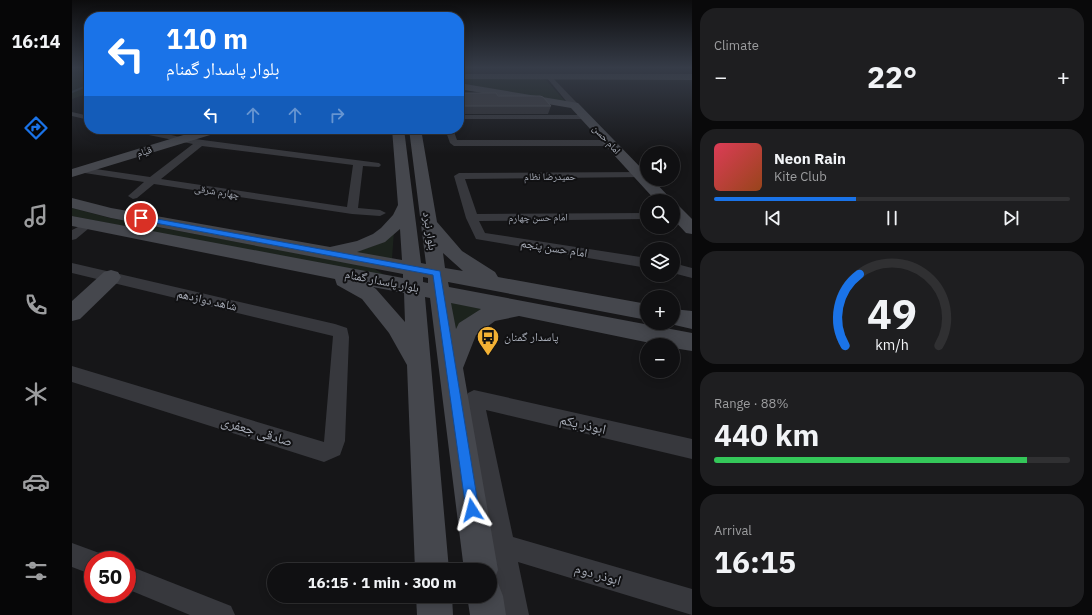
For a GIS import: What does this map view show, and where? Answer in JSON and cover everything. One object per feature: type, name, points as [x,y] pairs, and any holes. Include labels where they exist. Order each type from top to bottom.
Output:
[{"type":"main road","points":[[524,97],[574,105]]},
{"type":"main road","name":"امام حسن","points":[[574,105],[640,174]]},
{"type":"main road","name":"قیام","points":[[82,170],[200,134]]},
{"type":"main road","name":"بلوار نبرد","points":[[399,134],[414,288],[432,563]]},
{"type":"main road","name":"بلوار نبرد","points":[[416,134],[480,563]]},
{"type":"main road","name":"امام حسن","points":[[651,186],[659,194]]},
{"type":"main road","name":"بلوار پاسدار گمنام","points":[[72,203],[323,261],[414,288],[438,283],[509,286],[640,311]]},
{"type":"main road","points":[[406,204],[400,218],[381,238],[367,244],[350,248],[323,261],[369,294],[397,327],[419,365]]},
{"type":"main road","points":[[680,218],[692,229]]},
{"type":"main road","points":[[428,220],[443,244],[460,260],[509,286]]},
{"type":"main road","name":"بلوار پاسدار گمنام","points":[[75,229],[323,261],[412,268],[438,283],[520,308],[692,342]]},
{"type":"main road","points":[[72,313],[111,277]]},
{"type":"main road","points":[[451,368],[467,330],[490,314],[520,308]]},
{"type":"main road","points":[[680,318],[692,320]]},
{"type":"main road","points":[[434,603],[435,615]]},
{"type":"main road","points":[[486,603],[488,615]]},
{"type":"street","name":"امام حسن","points":[[567,97],[574,105]]},
{"type":"street","points":[[72,114],[84,117]]},
{"type":"street","points":[[464,117],[586,117]]},
{"type":"street","points":[[155,134],[200,143],[376,165]]},
{"type":"street","points":[[451,134],[454,143],[610,143]]},
{"type":"street","points":[[133,196],[200,143]]},
{"type":"street","name":"چهارم شرقی","points":[[72,162],[82,170],[352,211],[380,213]]},
{"type":"street","points":[[352,211],[358,163]]},
{"type":"street","name":"حمیدرضا نظام","points":[[472,218],[459,176],[640,175]]},
{"type":"street","name":"امام حسن چهارم","points":[[472,218],[640,216]]},
{"type":"street","name":"امام حسن پنجم","points":[[472,218],[480,236],[640,262]]},
{"type":"street","name":"شاهد دوازدهم","points":[[72,268],[335,330],[341,334]]},
{"type":"street","points":[[680,270],[692,273]]},
{"type":"street","name":"صادقی جعفری","points":[[72,374],[324,452],[332,448],[335,441],[341,334]]},
{"type":"street","name":"ابوذر یکم","points":[[503,546],[474,399],[692,449]]},
{"type":"street","points":[[503,546],[516,615]]},
{"type":"street","name":"ابوذر دوم","points":[[503,546],[692,602]]},
{"type":"street","points":[[72,555],[84,560]]},
{"type":"street","points":[[136,581],[222,615]]},
{"type":"shaded area","points":[[533,97],[561,97],[566,102]]},
{"type":"shaded area","points":[[72,208],[110,218],[355,264],[373,268],[383,274],[383,277],[72,216]]},
{"type":"shaded area","points":[[394,231],[392,259],[352,252],[380,243]]},
{"type":"shaded area","points":[[447,300],[486,309],[453,344]]},
{"type":"building","points":[[464,97],[542,97],[551,106],[464,106]]},
{"type":"place","name":"پاسدار گمنان","points":[[488,356]]},
{"type":"route","points":[[141,218],[437,273],[472,510]]}]
